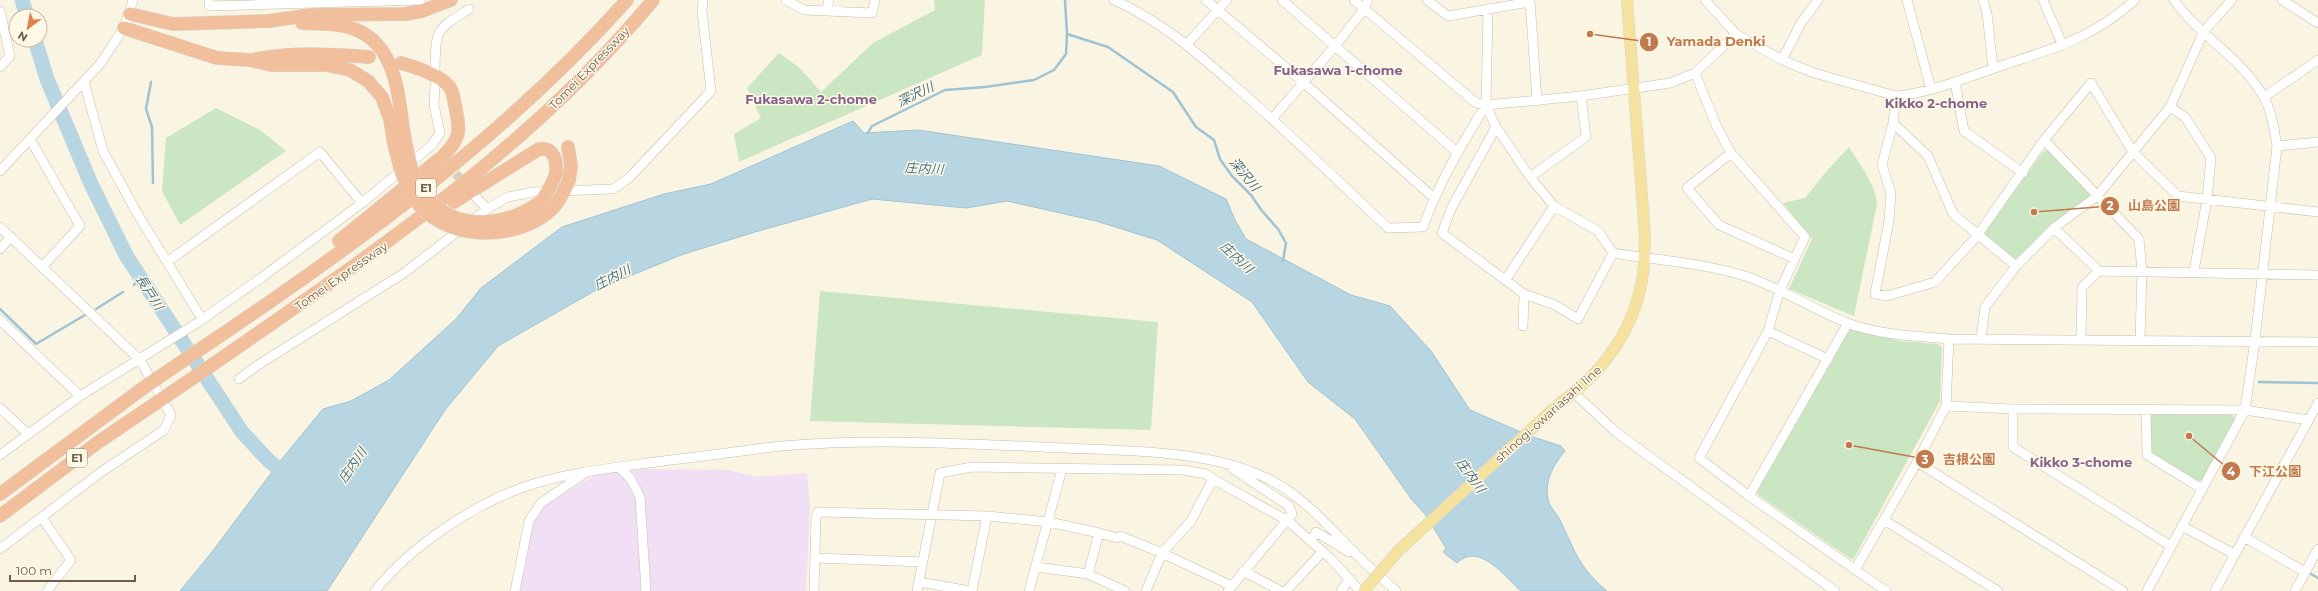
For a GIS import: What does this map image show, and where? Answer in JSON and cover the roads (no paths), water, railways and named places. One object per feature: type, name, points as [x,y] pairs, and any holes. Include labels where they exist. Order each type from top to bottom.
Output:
[{"type":"highway","points":[[274,21],[311,15],[410,13],[422,11],[451,0]]},
{"type":"highway","name":"Tomei Expressway","points":[[0,494],[146,386],[226,333],[416,195],[480,145],[539,90],[627,0]]},
{"type":"highway","name":"Tomei Expressway","points":[[0,516],[97,443],[212,365],[402,232],[511,146],[600,59],[654,0]]},
{"type":"highway","points":[[130,14],[173,24],[274,21],[342,26],[362,32],[381,48],[392,67],[399,137],[398,162],[411,194],[421,207],[438,220],[453,228],[488,233],[525,225],[554,207],[569,180],[571,166],[568,147]]},
{"type":"highway","points":[[124,28],[217,58],[250,60],[271,65],[338,66],[360,75],[376,88],[382,97],[390,118],[408,153],[419,188],[427,198],[444,212],[456,218],[479,223],[494,222],[520,214],[542,200],[551,187],[556,174],[556,160],[552,153],[544,148],[539,148],[428,219],[402,232]]},
{"type":"highway","points":[[250,60],[271,56],[337,55],[369,57]]},
{"type":"highway","points":[[226,333],[255,311],[453,146],[458,132],[459,118],[450,87],[440,78],[401,63]]},
{"type":"main road","name":"shinogi-owariasahi line","points":[[1364,591],[1398,551],[1561,402],[1574,393],[1608,358],[1622,337],[1638,297],[1643,272],[1645,236],[1627,0]]},
{"type":"street","points":[[0,170],[100,64],[124,28],[130,14],[133,0]]},
{"type":"street","points":[[209,0],[209,6],[421,0]]},
{"type":"street","points":[[239,379],[258,365],[404,273],[487,209],[508,197],[533,192],[613,189],[639,168],[712,91],[702,11],[703,0]]},
{"type":"street","points":[[786,0],[804,10],[872,13],[875,0]]},
{"type":"street","points":[[827,10],[829,0]]},
{"type":"street","points":[[1115,0],[1149,17],[1187,44],[1272,119],[1388,228],[1423,227],[1434,198],[1457,152],[1486,106]]},
{"type":"street","points":[[1206,0],[1219,9],[1434,198]]},
{"type":"street","points":[[1187,44],[1227,0]]},
{"type":"street","points":[[1282,0],[1457,152]]},
{"type":"street","points":[[1354,0],[1366,4],[1476,103],[1486,106],[1581,96],[1670,84],[1695,73],[1736,34]]},
{"type":"street","points":[[1427,0],[1448,16],[1530,1],[1537,101]]},
{"type":"street","points":[[1705,0],[1736,34],[1782,60],[1814,73],[1896,96],[1931,89],[1955,82],[2063,46],[2112,19],[2135,0]]},
{"type":"street","points":[[1782,60],[1802,23],[1818,0]]},
{"type":"street","points":[[1907,0],[1931,89]]},
{"type":"street","points":[[1983,0],[1987,13],[1993,69]]},
{"type":"street","points":[[2043,0],[2063,46]]},
{"type":"street","points":[[2147,591],[2245,410],[2255,340],[2277,146],[2272,117],[2264,97],[2247,72],[2174,0]]},
{"type":"street","points":[[1981,339],[1984,307],[2016,266],[2054,228],[2097,196],[2170,108],[2204,31],[2232,0]]},
{"type":"street","points":[[2282,0],[2292,3],[2318,23]]},
{"type":"street","points":[[1272,119],[1335,46],[1366,4]]},
{"type":"street","points":[[435,70],[436,41],[441,27],[469,9]]},
{"type":"street","points":[[1488,9],[1486,106],[1496,127],[1530,177],[1554,206],[1598,231],[1613,254],[1721,270],[1744,276],[1780,290],[1848,323],[1901,335],[1949,339],[2255,340],[2318,342]]},
{"type":"street","points":[[0,11],[10,56],[1,65]]},
{"type":"street","points":[[2264,97],[2318,60]]},
{"type":"street","points":[[1695,73],[1716,125],[1731,153],[1805,237],[1780,290],[1768,331],[1699,458],[1749,496],[1856,568],[1886,591]]},
{"type":"street","points":[[84,82],[102,151],[200,321]]},
{"type":"street","points":[[1955,82],[1964,131],[2023,173]]},
{"type":"street","points":[[1896,96],[1893,123],[1882,165],[1891,194],[1889,221],[1875,294],[1888,296],[1935,282],[1977,236],[2023,173],[2044,140],[2091,83],[2133,152],[2178,196],[2318,212]]},
{"type":"street","points":[[0,455],[80,396],[140,360],[200,321],[261,278],[362,203],[432,145],[440,133],[434,105],[435,85]]},
{"type":"street","points":[[1530,177],[1586,137],[1581,96]]},
{"type":"street","points":[[2170,108],[2186,117],[2211,158],[2207,199],[2194,271]]},
{"type":"street","points":[[1893,123],[1928,156],[1953,214],[1977,236],[2016,266]]},
{"type":"street","points":[[1496,127],[1451,209],[1442,233],[1506,279],[1524,294],[1555,305],[1578,319],[1613,254]]},
{"type":"street","points":[[30,139],[80,226],[42,267]]},
{"type":"street","points":[[2044,140],[2139,239],[2142,271],[2140,340]]},
{"type":"street","points":[[2277,146],[2318,142]]},
{"type":"street","points":[[432,145],[439,153]]},
{"type":"street","points":[[167,262],[320,152],[362,203]]},
{"type":"street","points":[[1731,153],[1687,188],[1719,225],[1795,259]]},
{"type":"street","points":[[476,197],[487,209]]},
{"type":"street","points":[[1506,279],[1554,206]]},
{"type":"street","points":[[0,227],[140,360],[171,414],[164,430],[101,472],[0,549]]},
{"type":"street","points":[[2054,228],[2099,271]]},
{"type":"street","points":[[0,249],[11,237]]},
{"type":"street","points":[[2081,339],[2082,287],[2099,271],[2194,271],[2318,275]]},
{"type":"street","points":[[1523,326],[1524,294]]},
{"type":"street","points":[[0,320],[80,396]]},
{"type":"street","points":[[1749,496],[1848,323]]},
{"type":"street","points":[[1768,331],[1828,359]]},
{"type":"street","points":[[1856,568],[1917,462],[1946,406],[1949,339]]},
{"type":"street","points":[[1574,393],[1617,433],[1835,591]]},
{"type":"street","points":[[2215,591],[2318,403]]},
{"type":"street","points":[[1946,406],[2013,409],[2245,410],[2308,420]]},
{"type":"street","points":[[0,408],[28,434]]},
{"type":"street","points":[[2013,409],[2012,447],[2171,546]]},
{"type":"street","points":[[2146,410],[2147,455],[2202,489]]},
{"type":"street","points":[[375,591],[412,555],[460,516],[494,499],[527,486],[588,471],[782,446],[923,442],[1160,453],[1227,464],[1261,475],[1288,489],[1302,499],[1360,558],[1396,591]]},
{"type":"street","points":[[1917,462],[2123,591]]},
{"type":"street","points":[[814,591],[816,517],[818,512],[986,516],[1049,522],[1117,538],[1120,536],[1162,553],[1230,588],[1243,571],[1288,521],[1292,514],[1289,506],[1235,471],[1227,464]]},
{"type":"street","points":[[619,467],[630,478],[640,496],[646,591]]},
{"type":"street","points":[[986,516],[971,591],[918,586],[940,473],[972,467],[1183,470],[1206,474],[1288,521],[1312,540],[1360,591]]},
{"type":"street","points":[[1029,591],[1037,567],[1062,469]]},
{"type":"street","points":[[515,591],[529,521],[541,503],[588,471]]},
{"type":"street","points":[[1146,591],[1162,553],[1191,521],[1213,479]]},
{"type":"street","points":[[42,518],[71,560],[48,591]]},
{"type":"street","points":[[1884,520],[1998,591]]},
{"type":"street","points":[[2182,526],[2234,554]]},
{"type":"street","points":[[1312,540],[1316,532],[1360,558]]},
{"type":"street","points":[[1088,574],[1100,533]]},
{"type":"street","points":[[2244,537],[2305,572]]},
{"type":"street","points":[[2295,591],[2318,549]]},
{"type":"street","points":[[1286,591],[1323,551]]},
{"type":"street","points":[[815,558],[923,562]]},
{"type":"street","points":[[1037,567],[1088,574],[1125,591]]},
{"type":"street","points":[[1243,571],[1281,591]]},
{"type":"street","points":[[1341,591],[1350,579]]},
{"type":"water","name":"庄内川","points":[[853,121],[864,133],[918,130],[1159,166],[1226,199],[1235,220],[1246,239],[1351,295],[1390,306],[1431,351],[1470,410],[1530,436],[1561,446],[1565,451],[1557,461],[1547,486],[1549,502],[1559,517],[1574,550],[1584,567],[1590,575],[1607,591],[1521,591],[1500,570],[1483,558],[1474,556],[1465,557],[1457,563],[1443,552],[1446,548],[1425,514],[1412,500],[1355,419],[1308,382],[1252,302],[1157,240],[1096,221],[1007,201],[966,208],[872,199],[755,232],[681,255],[598,289],[498,346],[445,410],[327,591],[180,591],[212,552],[281,460],[323,409],[351,401],[389,380],[456,319],[481,288],[562,227],[664,194],[711,184]]},
{"type":"waterway","name":"長戸川","points":[[22,0],[24,8]]},
{"type":"waterway","name":"深沢川","points":[[1065,0],[1067,34],[1108,47],[1173,92],[1196,127],[1214,140],[1220,159],[1232,176],[1251,195],[1262,211],[1278,229],[1286,243],[1283,261]]},
{"type":"waterway","name":"深沢川","points":[[868,133],[872,126],[945,90],[985,87],[1034,80],[1054,70],[1066,54],[1067,34]]},
{"type":"waterway","name":"長戸川","points":[[37,48],[47,79],[91,184],[127,257],[242,432],[268,460],[292,480]]},
{"type":"waterway","points":[[151,82],[146,109],[152,127],[153,183]]},
{"type":"waterway","points":[[134,285],[140,277]]},
{"type":"waterway","points":[[96,309],[123,292]]},
{"type":"waterway","points":[[0,309],[36,344],[85,315]]},
{"type":"waterway","points":[[2259,382],[2318,383]]},
{"type":"waterway","points":[[2311,574],[2318,578]]},
{"type":"tunnel","points":[[447,163],[467,187]]},
{"type":"place","name":"Yamada Denki","points":[[1590,34]]},
{"type":"place","name":"山島公園","points":[[2034,212]]},
{"type":"place","name":"下江公園","points":[[2189,436]]},
{"type":"place","name":"吉根公園","points":[[1849,445]]},
{"type":"district","name":"Fukasawa 1-chome","points":[[1338,70]]},
{"type":"district","name":"Fukasawa 2-chome","points":[[811,99]]},
{"type":"district","name":"Kikko 2-chome","points":[[1936,103]]},
{"type":"district","name":"Kikko 3-chome","points":[[2081,462]]}]
